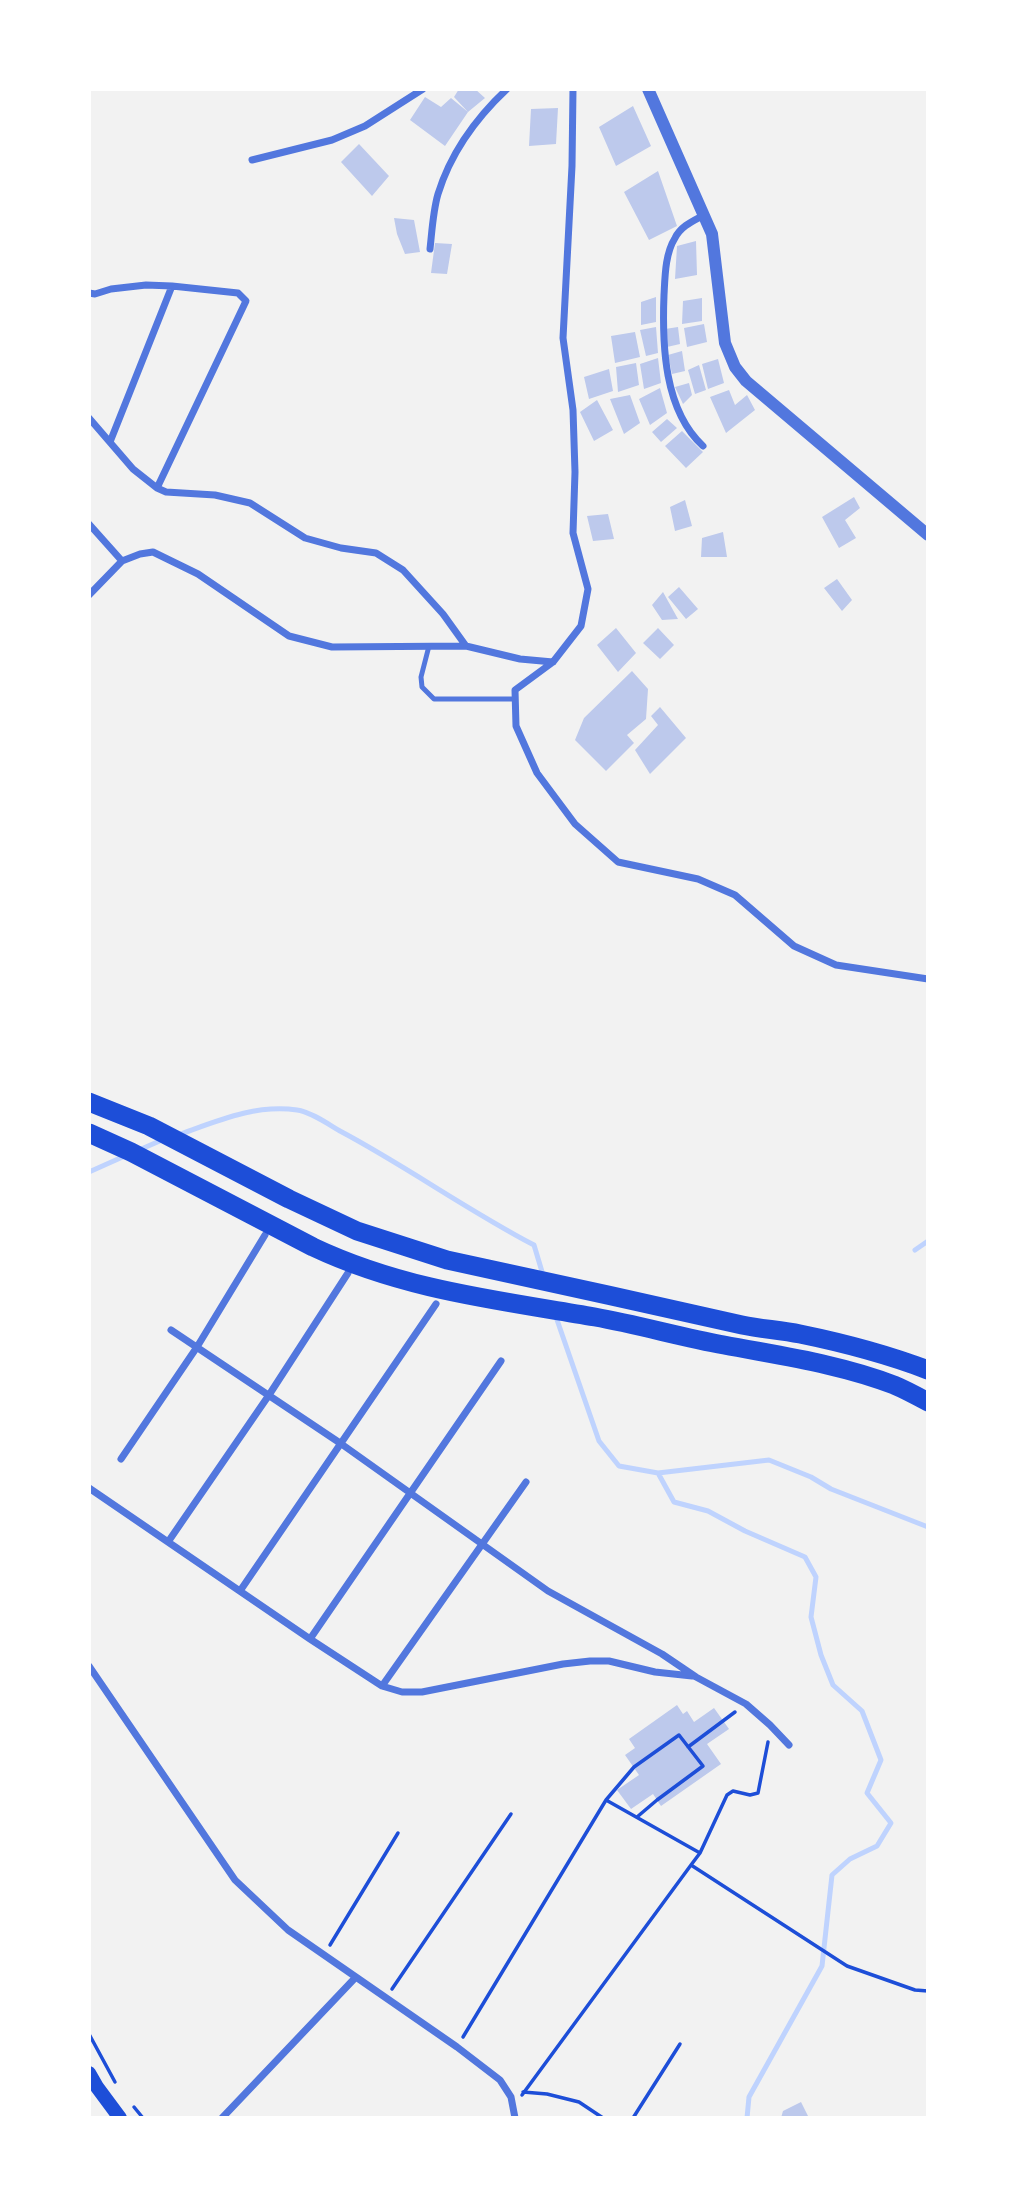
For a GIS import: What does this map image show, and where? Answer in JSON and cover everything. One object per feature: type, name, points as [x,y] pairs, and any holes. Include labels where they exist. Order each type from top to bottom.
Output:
[{"type":"highway","points":[[89,1102],[149,1126],[357,1231],[447,1260],[654,1307],[797,1333],[885,1354],[928,1370]]},
{"type":"highway","points":[[89,1133],[131,1152],[313,1247],[376,1273],[448,1291],[645,1326],[690,1339],[846,1370],[895,1385],[928,1402]]},
{"type":"main road","points":[[89,2073],[120,2118]]},
{"type":"street","points":[[252,160],[332,140],[365,126],[423,89]]},
{"type":"street","points":[[429,249],[438,196],[454,153],[488,107],[507,89]]},
{"type":"street","points":[[573,89],[563,338],[573,410],[573,533],[588,589],[581,626],[552,662],[515,691],[516,726],[537,773],[575,824],[618,862],[698,879],[735,895],[794,946],[836,965],[928,979]]},
{"type":"street","points":[[648,89],[705,215],[714,245],[725,343],[736,366],[746,381],[928,535]]},
{"type":"street","points":[[703,446],[689,431],[677,405],[666,357],[663,323],[670,249],[682,229],[705,215]]},
{"type":"street","points":[[89,293],[146,285],[172,286],[238,293],[246,301],[157,488]]},
{"type":"street","points":[[110,442],[172,286]]},
{"type":"street","points":[[89,418],[133,469],[157,488],[166,492],[215,495],[250,503],[305,538],[341,548],[376,553],[403,570],[443,614],[466,646]]},
{"type":"street","points":[[89,524],[122,561]]},
{"type":"street","points":[[89,595],[122,561],[153,552],[198,574],[289,636],[332,647],[466,646],[520,659],[552,662]]},
{"type":"street","points":[[121,1459],[197,1347],[265,1235]]},
{"type":"street","points":[[168,1542],[269,1395],[348,1273]]},
{"type":"street","points":[[240,1591],[436,1304]]},
{"type":"street","points":[[171,1330],[340,1443],[548,1591],[746,1704],[789,1745]]},
{"type":"street","points":[[310,1639],[501,1361]]},
{"type":"street","points":[[382,1686],[526,1482]]},
{"type":"street","points":[[89,1488],[382,1686],[402,1692],[422,1692],[590,1661],[609,1661],[655,1672],[696,1676]]},
{"type":"street","points":[[89,1666],[235,1880],[288,1930],[500,2080],[511,2097],[515,2117]]},
{"type":"street","points":[[222,2118],[355,1978]]},
{"type":"lane","points":[[429,646],[421,677],[422,687],[435,699],[516,699]]},
{"type":"path","points":[[688,1747],[746,1704]]},
{"type":"path","points":[[515,2117],[523,2092],[700,1853],[729,1793],[758,1793],[770,1725]]},
{"type":"path","points":[[457,2048],[606,1800],[634,1767],[679,1735],[703,1766],[637,1817]]},
{"type":"path","points":[[606,1800],[700,1853]]},
{"type":"path","points":[[386,1999],[511,1814]]},
{"type":"path","points":[[324,1955],[398,1833]]},
{"type":"path","points":[[691,1866],[848,1966],[915,1990],[928,1991]]},
{"type":"path","points":[[89,2035],[117,2085]]},
{"type":"path","points":[[633,2118],[680,2044]]},
{"type":"path","points":[[523,2092],[547,2094],[579,2102],[603,2118]]},
{"type":"path","points":[[130,2102],[143,2118]]},
{"type":"building","points":[[459,89],[475,89],[485,98],[468,112],[454,97]]},
{"type":"building","points":[[425,97],[441,107],[451,98],[468,112],[445,146],[410,120]]},
{"type":"building","points":[[633,106],[651,146],[616,166],[599,127]]},
{"type":"building","points":[[558,108],[556,144],[529,146],[531,109]]},
{"type":"building","points":[[359,144],[389,176],[372,196],[341,162]]},
{"type":"building","points":[[658,171],[677,226],[649,240],[624,192]]},
{"type":"building","points":[[394,218],[414,220],[420,252],[405,254]]},
{"type":"building","points":[[696,241],[697,275],[675,279],[677,246]]},
{"type":"building","points":[[435,243],[452,244],[447,274],[431,273]]},
{"type":"building","points":[[656,297],[656,322],[641,325],[641,302]]},
{"type":"building","points":[[702,298],[702,321],[682,324],[683,301]]},
{"type":"building","points":[[704,324],[707,342],[687,347],[684,328]]},
{"type":"building","points":[[656,327],[658,353],[646,356],[640,330]]},
{"type":"building","points":[[678,327],[680,344],[667,347],[665,329]]},
{"type":"building","points":[[635,332],[640,357],[615,363],[611,336]]},
{"type":"building","points":[[682,351],[685,371],[672,374],[668,355]]},
{"type":"building","points":[[658,358],[661,383],[644,389],[640,364]]},
{"type":"building","points":[[718,359],[724,383],[708,389],[702,364]]},
{"type":"building","points":[[636,363],[639,385],[618,392],[616,367]]},
{"type":"building","points":[[699,365],[706,390],[695,394],[688,370]]},
{"type":"building","points":[[609,369],[613,391],[589,399],[584,377]]},
{"type":"building","points":[[689,383],[692,395],[683,404],[675,387]]},
{"type":"building","points":[[660,388],[667,413],[650,425],[639,399]]},
{"type":"building","points":[[729,390],[735,405],[747,395],[755,410],[726,433],[710,397]]},
{"type":"building","points":[[630,395],[640,423],[624,434],[610,399]]},
{"type":"building","points":[[597,400],[613,430],[594,441],[580,412]]},
{"type":"building","points":[[667,419],[677,428],[661,442],[652,432]]},
{"type":"building","points":[[682,431],[703,452],[686,468],[665,446]]},
{"type":"building","points":[[854,497],[860,508],[845,520],[856,538],[839,548],[822,517]]},
{"type":"building","points":[[685,500],[692,526],[675,531],[670,507]]},
{"type":"building","points":[[608,514],[614,539],[593,541],[587,516]]},
{"type":"building","points":[[723,532],[727,557],[701,557],[702,538]]},
{"type":"building","points":[[837,579],[852,600],[842,611],[824,588]]},
{"type":"building","points":[[679,587],[698,609],[686,619],[668,597]]},
{"type":"building","points":[[663,592],[678,619],[662,620],[652,605]]},
{"type":"building","points":[[616,628],[636,653],[618,672],[597,645]]},
{"type":"building","points":[[658,628],[674,645],[660,659],[643,643]]},
{"type":"building","points":[[632,671],[648,689],[646,719],[627,735],[634,743],[606,771],[575,740],[584,718]]},
{"type":"building","points":[[660,707],[686,738],[650,774],[635,750],[658,725],[651,716]]},
{"type":"building","points":[[677,1705],[683,1714],[687,1711],[694,1722],[714,1708],[729,1729],[707,1744],[721,1764],[661,1806],[653,1794],[631,1809],[617,1790],[639,1775],[625,1755],[635,1748],[629,1739]]},
{"type":"building","points":[[801,2102],[809,2118],[781,2118],[783,2111]]},
{"type":"waterway","points":[[178,1135],[222,1119],[266,1109],[308,1113],[534,1245],[543,1275]]},
{"type":"waterway","points":[[139,1150],[162,1140]]},
{"type":"waterway","points":[[89,1172],[127,1155]]},
{"type":"waterway","points":[[915,1250],[928,1241]]},
{"type":"waterway","points":[[555,1314],[599,1441],[619,1466],[658,1473],[769,1460],[811,1477],[831,1489],[928,1527]]},
{"type":"waterway","points":[[658,1473],[674,1502],[708,1511],[745,1531],[805,1557],[816,1577],[811,1617],[821,1655],[833,1685],[862,1711],[881,1760],[867,1793],[891,1823],[877,1846],[850,1859],[832,1875],[822,1966],[749,2097],[747,2118]]}]
